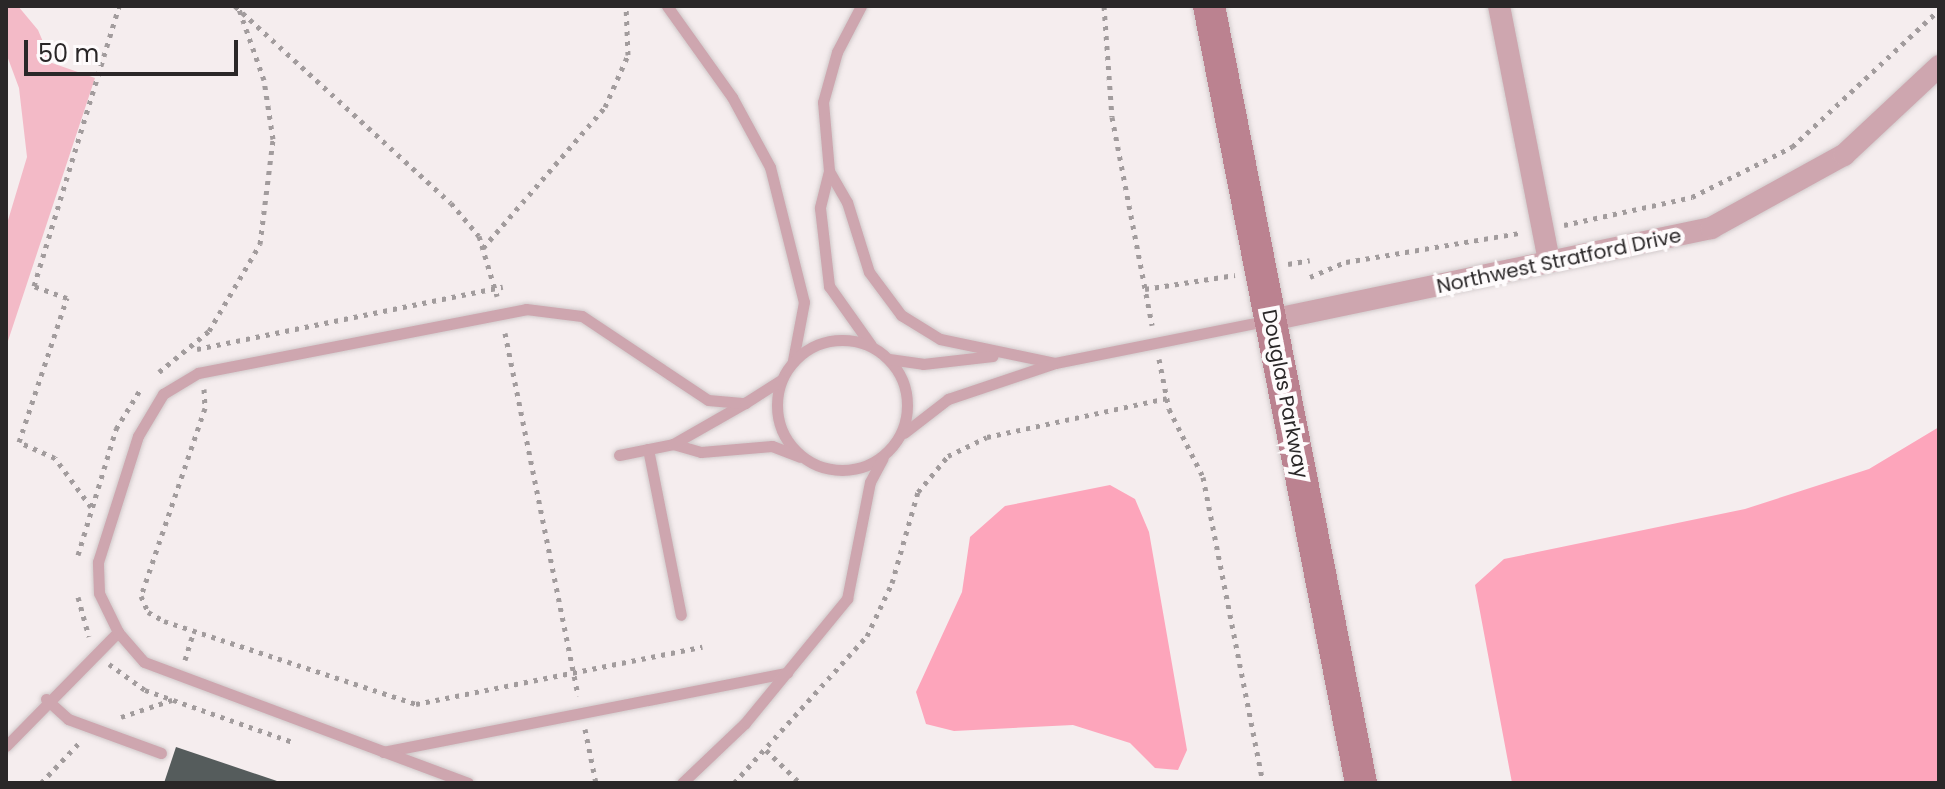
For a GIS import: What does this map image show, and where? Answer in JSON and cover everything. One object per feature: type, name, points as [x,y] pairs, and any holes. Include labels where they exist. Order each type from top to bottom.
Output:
[{"type":"street","name":"Douglas Parkway","points":[[1209,6],[1361,783]]},
{"type":"street","points":[[1499,6],[1549,261]]},
{"type":"street","name":"Northwest Stratford Drive","points":[[1271,320],[1711,228],[1771,201],[1844,155],[1939,66]]},
{"type":"lane","points":[[619,455],[673,444],[781,380],[792,362],[804,302],[770,167],[732,97],[667,6]]},
{"type":"lane","points":[[861,6],[837,52],[823,102],[829,171],[820,208],[829,286],[872,346],[889,359],[907,398],[898,439]]},
{"type":"lane","points":[[829,171],[847,202],[869,272],[901,315],[940,339],[1002,355],[1055,363]]},
{"type":"lane","points":[[468,783],[144,662],[118,632],[99,593],[98,562],[125,476],[163,394],[201,373],[526,309],[582,316],[627,339],[673,381],[708,400],[745,403]]},
{"type":"lane","points":[[682,783],[701,772],[847,599],[870,482],[884,456],[898,439],[948,399],[1055,363],[1271,320]]},
{"type":"lane","points":[[792,362],[829,340],[872,346]]},
{"type":"lane","points":[[889,359],[923,364],[1002,355]]},
{"type":"lane","points":[[781,380],[779,423],[803,458]]},
{"type":"lane","points":[[673,444],[701,452],[772,446],[844,471],[884,456]]},
{"type":"lane","points":[[648,449],[681,615]]},
{"type":"lane","points":[[6,746],[46,699],[118,632]]},
{"type":"lane","points":[[382,752],[787,673]]},
{"type":"lane","points":[[46,699],[68,719],[161,753]]},
{"type":"path","points":[[91,508],[55,458],[19,442],[67,298],[34,286],[119,6]]},
{"type":"path","points":[[483,248],[605,107],[628,55],[626,6]]},
{"type":"path","points":[[1104,6],[1112,117],[1167,398],[1203,477],[1263,783]]},
{"type":"path","points":[[78,560],[91,508],[136,394],[196,341],[246,272],[271,194],[264,80],[237,8]]},
{"type":"path","points":[[237,8],[451,203],[483,248],[496,288],[596,783]]},
{"type":"path","points":[[1310,277],[1346,262],[1543,229],[1692,197],[1748,172],[1792,147],[1939,10]]},
{"type":"path","points":[[1145,289],[1308,260]]},
{"type":"path","points":[[197,349],[503,287]]},
{"type":"path","points":[[196,341],[205,408],[141,596],[148,612],[406,703],[702,647]]},
{"type":"path","points":[[734,783],[867,636],[892,583],[918,492],[948,456],[987,437],[1167,398]]},
{"type":"path","points":[[78,588],[83,630],[99,649],[145,690],[307,747]]},
{"type":"path","points":[[766,750],[800,783]]},
{"type":"shaded area","points":[[6,6],[18,6],[38,30],[52,63],[95,78],[6,347],[6,227],[27,157],[19,88],[6,53]]},
{"type":"shaded area","points":[[1939,427],[1939,783],[1512,783],[1475,585],[1504,559],[1745,509],[1869,469]]},
{"type":"shaded area","points":[[1110,485],[1135,499],[1149,532],[1187,750],[1178,770],[1155,768],[1130,743],[1073,725],[954,731],[926,724],[916,692],[962,592],[970,537],[1005,506]]},
{"type":"building","points":[[176,747],[280,782],[164,783]]}]
